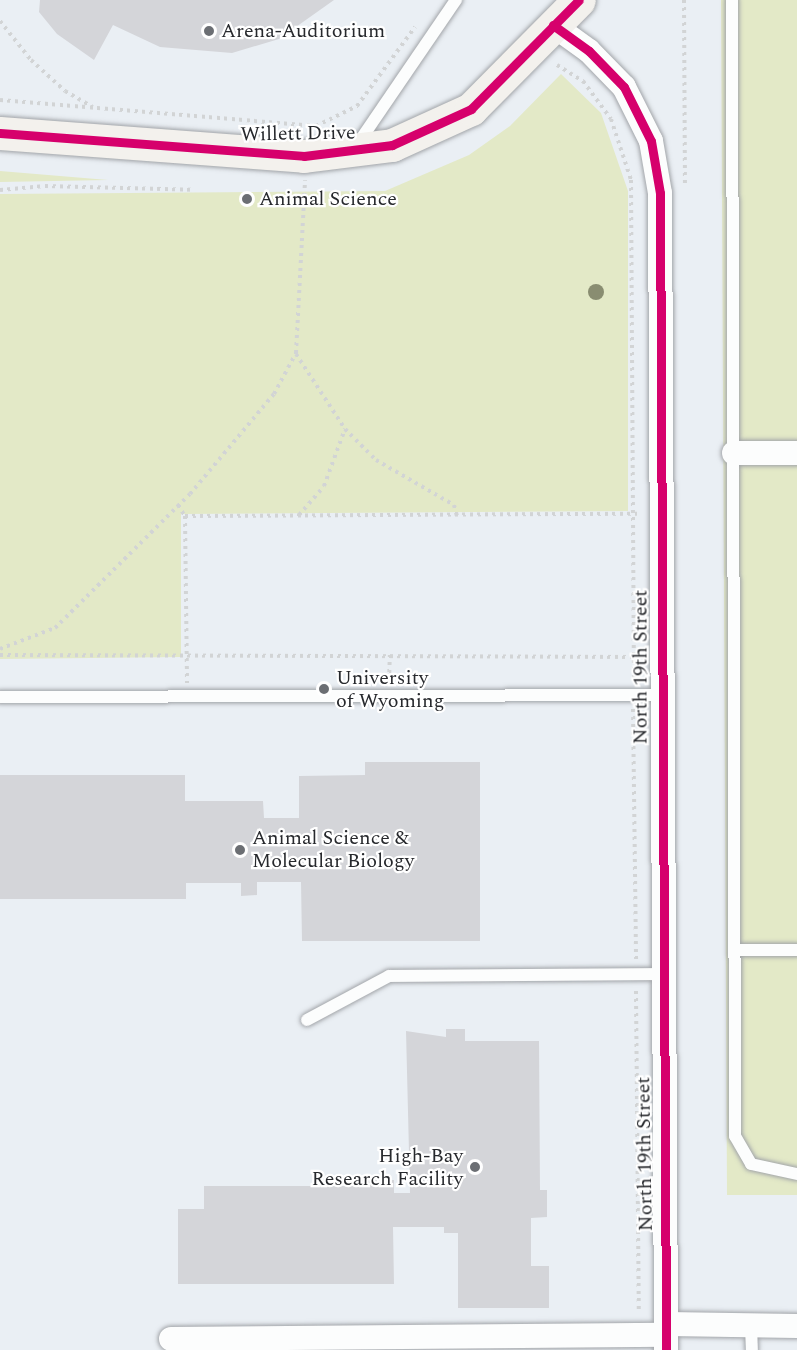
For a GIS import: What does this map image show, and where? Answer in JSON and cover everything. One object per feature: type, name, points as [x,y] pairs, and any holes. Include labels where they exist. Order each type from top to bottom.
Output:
[{"type":"street","name":"Willett Drive","points":[[0,133],[304,156],[352,153],[392,145],[471,109],[579,0]]},
{"type":"street","name":"North 19th Street","points":[[553,25],[589,51],[624,87],[657,163],[661,974],[666,1336]]},
{"type":"street","points":[[734,453],[797,453]]},
{"type":"street","points":[[171,1339],[334,1344],[524,1343],[666,1336],[751,1325],[797,1326]]},
{"type":"lane","points":[[352,153],[456,0]]},
{"type":"lane","points":[[732,0],[738,951],[735,1136],[750,1164],[797,1174]]},
{"type":"lane","points":[[0,697],[389,699],[659,695]]},
{"type":"lane","points":[[738,951],[797,950]]},
{"type":"lane","points":[[307,1020],[389,976],[661,974]]},
{"type":"lane","points":[[751,1325],[752,1350]]},
{"type":"path","points":[[684,0],[685,185]]},
{"type":"path","points":[[0,21],[31,60],[65,91],[94,107]]},
{"type":"path","points":[[0,100],[316,126],[357,106],[418,22]]},
{"type":"path","points":[[0,649],[55,628],[178,505],[274,394],[296,353],[304,258],[304,156]]},
{"type":"path","points":[[0,190],[45,186],[193,190]]},
{"type":"path","points":[[296,353],[345,429],[376,460],[454,505],[457,516]]},
{"type":"path","points":[[298,516],[324,486],[345,429]]},
{"type":"path","points":[[178,505],[185,516],[187,699]]},
{"type":"path","points":[[185,516],[659,514]]},
{"type":"path","points":[[389,699],[390,654]]},
{"type":"path","points":[[0,655],[390,654],[659,658]]},
{"type":"green space","points":[[721,0],[797,0],[797,1195],[727,1195]]},
{"type":"green space","points":[[561,74],[601,113],[628,191],[628,511],[181,514],[181,657],[0,659],[0,194],[385,191],[469,155],[510,126]]},
{"type":"green space","points":[[0,171],[108,180],[0,182]]},
{"type":"building","name":"Arena-Auditorium","points":[[40,0],[334,0],[279,39],[232,53],[160,47],[113,25],[94,60],[57,34],[39,12]]},
{"type":"building","name":"Animal Science & Molecular Biology","points":[[365,762],[480,762],[480,941],[302,941],[301,882],[257,882],[257,895],[241,896],[241,883],[186,883],[186,899],[0,899],[0,775],[185,775],[185,801],[263,801],[264,818],[299,818],[299,776],[365,775]]},
{"type":"building","name":"High-Bay Research Facility","points":[[446,1029],[465,1029],[465,1041],[539,1041],[540,1190],[547,1190],[547,1217],[531,1218],[531,1266],[549,1266],[549,1308],[458,1308],[458,1233],[444,1233],[444,1227],[393,1227],[394,1284],[178,1284],[178,1209],[204,1209],[204,1186],[361,1186],[361,1180],[394,1180],[394,1193],[410,1193],[406,1031],[446,1037]]},
{"type":"cycle path","points":[[0,133],[304,156],[392,145],[471,109],[579,0]]},
{"type":"cycle path","points":[[553,25],[589,51],[624,87],[651,141],[660,193],[666,1350]]},
{"type":"place","name":"Arena-Auditorium","points":[[209,31]]},
{"type":"place","name":"Animal Science","points":[[247,199]]},
{"type":"place","name":"University of Wyoming","points":[[324,689]]},
{"type":"place","name":"Animal Science & Molecular Biology","points":[[240,850]]},
{"type":"place","name":"High-Bay Research Facility","points":[[475,1167]]}]
